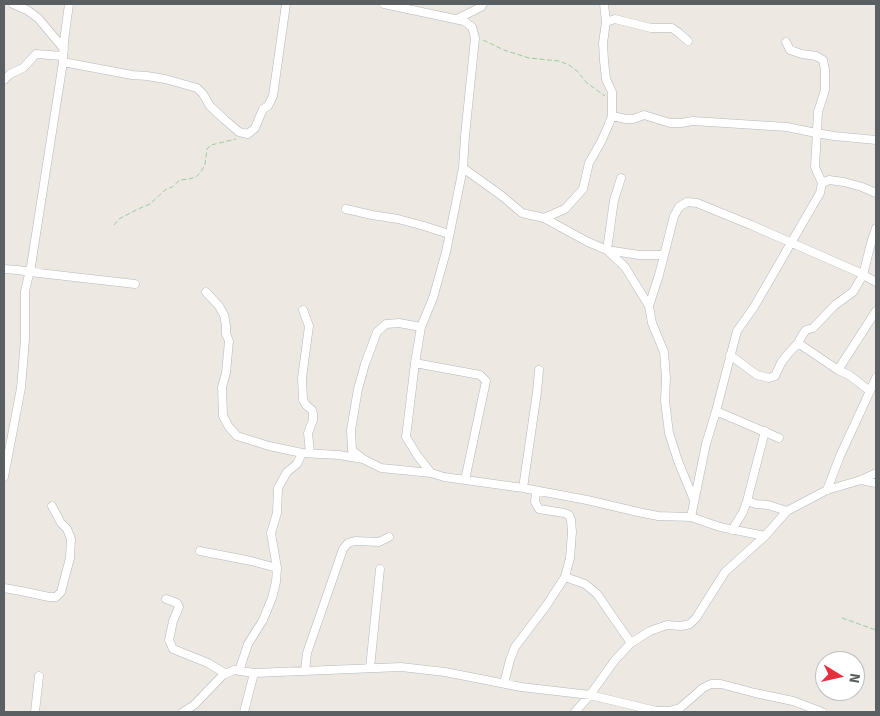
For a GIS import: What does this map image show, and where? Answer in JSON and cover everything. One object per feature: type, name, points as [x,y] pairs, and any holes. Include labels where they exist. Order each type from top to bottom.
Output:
[{"type":"street","points":[[12,4],[27,10],[38,18],[63,56]]},
{"type":"street","points":[[4,477],[21,388],[25,339],[24,291],[30,272],[63,56],[69,4]]},
{"type":"street","points":[[4,80],[10,74],[24,68],[36,54],[63,56],[132,75],[165,78],[197,88],[210,106],[225,120],[239,132],[248,134],[255,128],[263,109],[268,106],[273,96],[286,4]]},
{"type":"street","points":[[384,4],[405,6],[464,21],[472,27],[475,38],[463,168],[446,252],[433,298],[421,327],[414,362],[406,437],[431,473]]},
{"type":"street","points":[[457,19],[481,7],[482,4]]},
{"type":"street","points":[[544,218],[565,209],[583,189],[588,163],[612,116],[612,92],[606,79],[604,61],[603,43],[606,22],[604,4]]},
{"type":"street","points":[[606,22],[615,19],[651,28],[672,28],[688,41]]},
{"type":"street","points":[[691,517],[706,444],[737,331],[754,307],[820,193],[822,183],[815,167],[818,112],[825,90],[823,60],[816,56],[790,50],[786,42]]},
{"type":"street","points":[[612,116],[626,119],[644,116],[670,123],[693,121],[787,127],[816,133],[876,140]]},
{"type":"street","points":[[463,168],[522,212],[544,218],[588,242],[607,250],[640,255],[664,254]]},
{"type":"street","points":[[607,250],[614,200],[621,178]]},
{"type":"street","points":[[822,183],[829,180],[844,182],[876,193]]},
{"type":"street","points":[[649,306],[674,216],[679,207],[687,202],[697,203],[858,272],[876,282]]},
{"type":"street","points":[[346,209],[398,219],[449,234]]},
{"type":"street","points":[[730,354],[757,375],[769,378],[775,376],[787,354],[798,344],[802,334],[806,330],[813,328],[852,292],[864,275],[876,228]]},
{"type":"street","points":[[607,250],[625,266],[649,306],[652,323],[664,352],[665,401],[669,433],[694,500]]},
{"type":"street","points":[[4,269],[134,284]]},
{"type":"street","points":[[206,292],[219,306],[224,315],[226,334],[229,341],[226,373],[222,387],[223,416],[237,436],[269,446],[306,453],[363,459]]},
{"type":"street","points":[[239,671],[248,644],[263,620],[276,582],[277,568],[271,533],[277,513],[278,488],[288,472],[306,453],[308,433],[313,420],[312,410],[303,400],[302,378],[309,326],[303,310]]},
{"type":"street","points":[[838,370],[876,311]]},
{"type":"street","points":[[421,327],[399,323],[386,324],[377,332],[358,389],[351,430],[352,450],[363,459],[381,468],[431,473],[444,477],[524,488],[658,516],[691,517],[720,527],[765,536]]},
{"type":"street","points":[[798,344],[849,375],[870,391]]},
{"type":"street","points":[[414,362],[480,375],[486,382],[465,480]]},
{"type":"street","points":[[524,488],[539,370]]},
{"type":"street","points":[[828,490],[840,456],[876,378]]},
{"type":"street","points":[[716,411],[779,438]]},
{"type":"street","points":[[732,530],[748,502],[764,431]]},
{"type":"street","points":[[575,712],[590,695],[614,660],[631,643],[650,631],[666,625],[681,626],[690,624],[696,618],[725,572],[765,536],[787,511],[828,490],[861,480],[876,473]]},
{"type":"street","points":[[861,480],[876,483]]},
{"type":"street","points":[[504,683],[515,647],[546,606],[564,577],[570,558],[572,532],[569,515],[539,510],[535,502],[536,491]]},
{"type":"street","points":[[748,502],[768,505],[787,511]]},
{"type":"street","points":[[4,588],[49,597],[56,597],[61,592],[70,558],[71,539],[67,529],[61,523],[52,506]]},
{"type":"street","points":[[306,671],[306,653],[343,549],[348,543],[355,541],[379,542],[389,537]]},
{"type":"street","points":[[200,551],[277,568]]},
{"type":"street","points":[[370,668],[380,570]]},
{"type":"street","points":[[564,577],[585,584],[597,594],[631,643]]},
{"type":"street","points":[[166,599],[177,603],[179,608],[173,621],[169,640],[173,649],[208,663],[226,674]]},
{"type":"street","points":[[183,712],[194,705],[222,676],[234,670],[254,673],[401,667],[445,672],[521,687],[590,695],[656,711],[669,711],[680,708],[703,688],[711,684],[721,684],[793,701],[822,712]]},
{"type":"street","points":[[244,712],[254,673]]},
{"type":"street","points":[[35,712],[39,676]]},
{"type":"path","points":[[475,38],[486,40],[504,50],[529,58],[559,61],[569,65],[577,71],[586,83],[612,100]]},
{"type":"path","points":[[114,225],[119,220],[150,204],[165,190],[180,180],[196,177],[205,164],[207,149],[211,145],[248,134]]},
{"type":"path","points":[[842,618],[876,630]]}]
